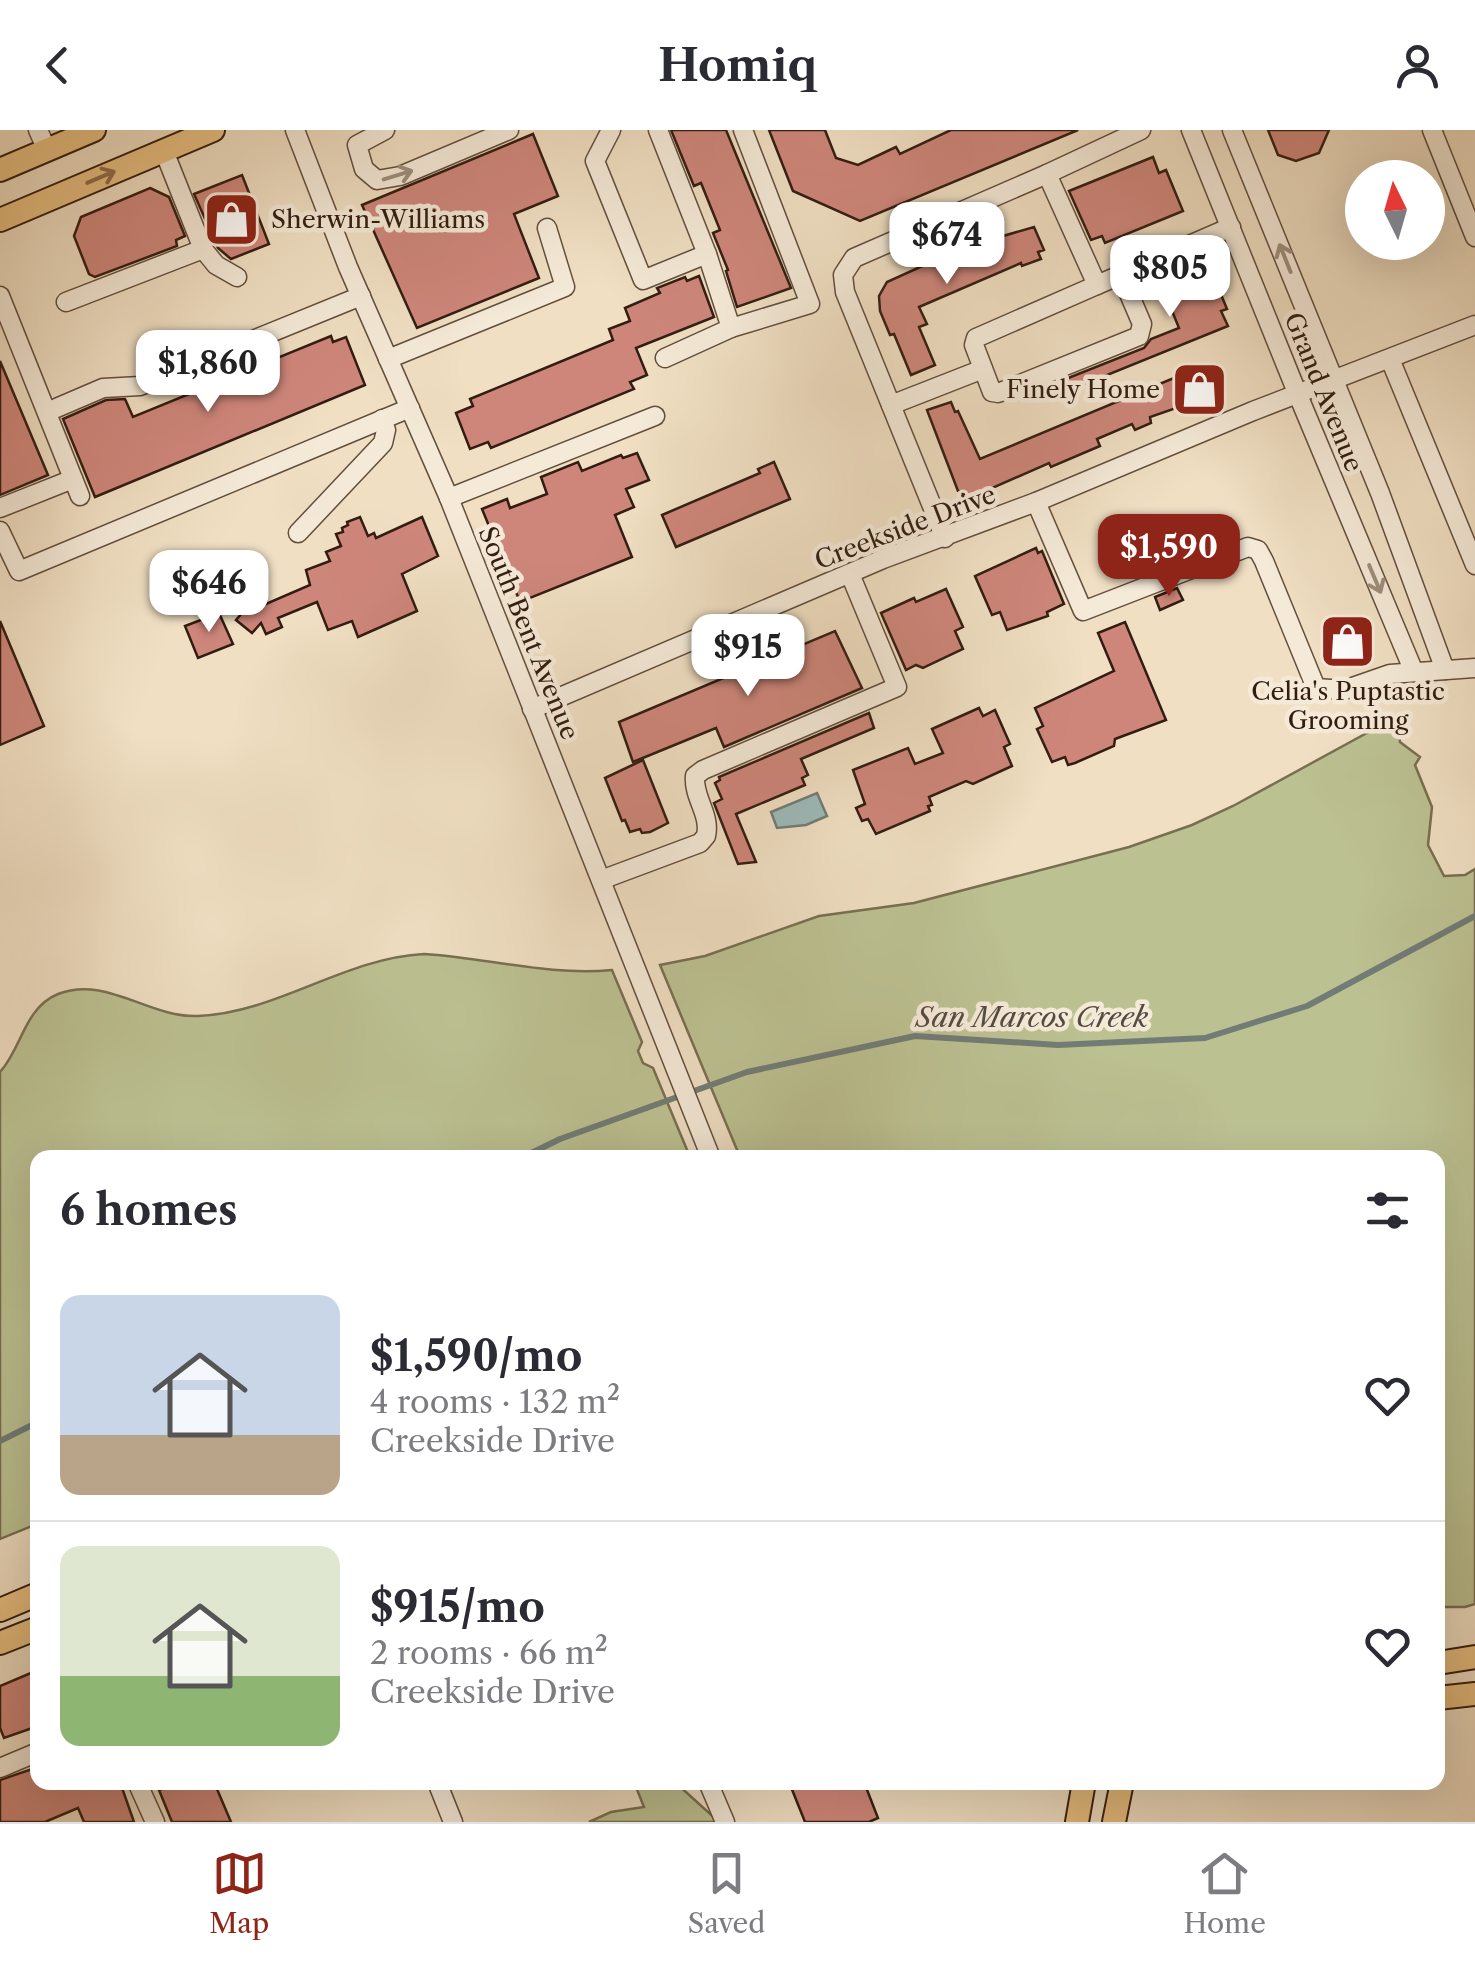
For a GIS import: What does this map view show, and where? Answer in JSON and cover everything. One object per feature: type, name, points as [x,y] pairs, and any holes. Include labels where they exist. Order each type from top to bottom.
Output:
[{"type":"main road","points":[[0,170],[42,140],[94,130]]},
{"type":"main road","points":[[0,220],[213,130]]},
{"type":"main road","points":[[0,1610],[30,1597]]},
{"type":"main road","points":[[0,1644],[30,1631]]},
{"type":"main road","points":[[1445,1662],[1475,1657]]},
{"type":"main road","points":[[1445,1697],[1475,1694]]},
{"type":"main road","points":[[1076,1822],[1082,1790]]},
{"type":"main road","points":[[1114,1822],[1120,1790]]},
{"type":"street","name":"South Bent Avenue","points":[[294,130],[360,296],[449,498],[708,1150]]},
{"type":"street","points":[[385,130],[356,144],[364,169],[378,180],[400,176],[508,130]]},
{"type":"street","points":[[611,130],[595,160],[644,280],[707,254]]},
{"type":"street","points":[[658,130],[707,254],[731,328]]},
{"type":"street","points":[[665,358],[731,328],[810,304],[743,130]]},
{"type":"street","points":[[945,538],[845,292],[843,275],[854,258],[1142,130]]},
{"type":"street","name":"Grand Avenue","points":[[1192,130],[1414,672]]},
{"type":"street","name":"Grand Avenue","points":[[1232,130],[1336,381],[1445,670]]},
{"type":"street","points":[[1432,130],[1475,237]]},
{"type":"street","points":[[164,151],[203,249],[216,264],[238,276]]},
{"type":"street","points":[[1047,174],[1097,285]]},
{"type":"street","points":[[1121,275],[1142,324],[1139,336],[998,394],[992,392],[974,345],[976,338],[1230,226]]},
{"type":"street","points":[[388,359],[565,287],[546,228]]},
{"type":"street","points":[[66,302],[203,249]]},
{"type":"street","points":[[0,296],[76,488],[0,508]]},
{"type":"street","points":[[48,412],[103,388],[140,386],[360,296]]},
{"type":"street","name":"Creekside Drive","points":[[532,709],[850,574],[1475,325]]},
{"type":"street","points":[[1390,358],[1475,565]]},
{"type":"street","points":[[891,405],[983,369]]},
{"type":"street","points":[[0,531],[19,572],[410,408]]},
{"type":"street","points":[[449,498],[655,416]]},
{"type":"street","points":[[298,533],[383,444],[386,430],[382,419]]},
{"type":"street","points":[[1036,502],[1083,610],[1248,547],[1258,550],[1264,561],[1316,688],[1344,690],[1390,674],[1475,668]]},
{"type":"street","points":[[601,880],[700,843],[706,836],[706,816],[694,786],[696,776],[703,770],[897,687],[850,574]]},
{"type":"street","points":[[0,1768],[30,1755]]},
{"type":"street","points":[[141,1790],[155,1822]]},
{"type":"street","points":[[440,1790],[452,1822]]},
{"type":"street","points":[[712,1790],[726,1822]]},
{"type":"green space","points":[[1387,722],[1398,723],[1400,742],[1420,757],[1415,765],[1432,807],[1428,845],[1444,876],[1465,875],[1475,869],[1475,1604],[1465,1607],[1445,1607],[1445,1150],[737,1150],[660,965],[705,956],[819,916],[914,903],[1129,847],[1233,806]]},
{"type":"green space","points":[[424,954],[541,969],[612,970],[642,1042],[638,1051],[643,1063],[653,1068],[687,1150],[30,1150],[30,1527],[0,1539],[0,1072],[31,1019],[47,1000],[76,990],[110,993],[180,1015],[227,1013],[395,958]]},
{"type":"green space","points":[[637,1790],[684,1790],[719,1822],[589,1822],[611,1812],[644,1807]]},
{"type":"water","points":[[817,793],[827,816],[806,825],[777,828],[771,812]]},
{"type":"building","points":[[671,130],[726,130],[791,288],[737,307],[713,233],[720,230],[701,183],[694,186]]},
{"type":"building","points":[[769,130],[825,130],[836,158],[858,165],[896,147],[900,154],[951,130],[1078,130],[860,221],[793,191]]},
{"type":"building","points":[[1268,130],[1329,130],[1319,153],[1296,161],[1278,155]]},
{"type":"building","points":[[533,134],[558,196],[514,214],[539,278],[417,328],[362,205]]},
{"type":"building","points":[[1153,157],[1159,173],[1166,170],[1183,211],[1105,243],[1102,236],[1091,240],[1069,191]]},
{"type":"building","name":"Sherwin-Williams","points":[[242,175],[269,244],[231,259],[218,248],[194,194]]},
{"type":"building","points":[[150,188],[169,197],[185,236],[176,240],[177,246],[95,277],[89,274],[74,236],[81,217]]},
{"type":"building","points":[[1034,227],[1044,250],[1038,252],[1041,259],[1022,266],[1021,263],[919,307],[927,324],[919,327],[935,365],[911,375],[880,311],[879,296],[887,282],[962,248]]},
{"type":"building","points":[[1205,256],[1227,309],[1221,311],[1228,326],[1053,397],[1048,386],[1144,348],[1151,339],[1179,328],[1157,274]]},
{"type":"building","points":[[699,276],[714,317],[636,348],[647,375],[630,382],[634,389],[491,448],[488,442],[470,449],[456,413],[473,406],[470,399],[613,340],[609,329],[630,321],[625,308],[660,293],[657,288]]},
{"type":"building","points":[[331,336],[333,342],[346,337],[365,385],[95,497],[63,419],[106,400],[125,399],[133,417]]},
{"type":"building","points":[[0,361],[48,475],[0,495]]},
{"type":"building","points":[[1205,365],[1210,389],[1205,398],[1150,417],[1151,423],[1135,430],[1132,424],[1097,439],[1100,446],[1051,467],[1049,463],[972,497],[958,491],[927,410],[951,402],[980,459]]},
{"type":"building","points":[[637,453],[649,480],[626,489],[634,507],[615,515],[632,557],[520,602],[482,509],[507,499],[510,508],[547,494],[541,477],[578,462],[582,471],[621,455],[623,458]]},
{"type":"building","points":[[774,462],[790,499],[676,547],[662,515],[760,473],[758,469]]},
{"type":"building","points":[[360,517],[368,536],[374,533],[376,538],[422,517],[438,556],[402,574],[417,611],[358,637],[352,621],[328,630],[317,602],[278,618],[282,627],[266,634],[261,623],[252,633],[236,620],[248,606],[252,610],[310,585],[306,570],[330,561],[326,552],[341,546],[336,534],[343,532],[347,522]]},
{"type":"building","points":[[1036,548],[1038,553],[1042,551],[1064,604],[1047,612],[1048,616],[1007,630],[1000,612],[992,615],[975,576]]},
{"type":"building","points":[[1177,588],[1183,600],[1160,610],[1155,597]]},
{"type":"building","points":[[946,589],[963,627],[955,631],[963,649],[923,668],[916,665],[906,670],[881,613]]},
{"type":"building","points":[[219,613],[233,644],[198,658],[185,626]]},
{"type":"building","points":[[0,621],[44,726],[0,745]]},
{"type":"building","points":[[1125,622],[1166,720],[1115,739],[1114,746],[1075,763],[1068,765],[1065,757],[1052,762],[1037,729],[1043,726],[1035,708],[1114,671],[1098,633]]},
{"type":"building","points":[[835,631],[862,688],[724,747],[716,728],[633,762],[619,722]]},
{"type":"building","points":[[979,708],[983,716],[995,710],[1010,744],[1004,747],[1012,766],[973,784],[966,781],[929,797],[930,811],[876,834],[868,819],[862,821],[856,808],[865,804],[853,770],[908,748],[915,764],[943,753],[932,729]]},
{"type":"building","points":[[869,713],[874,728],[801,759],[808,775],[802,778],[805,785],[736,814],[756,862],[738,864],[714,803],[722,799],[715,783],[719,777]]},
{"type":"building","points":[[643,760],[668,823],[650,832],[630,832],[605,778]]},
{"type":"building","points":[[30,1673],[30,1729],[4,1738],[0,1728],[0,1686]]},
{"type":"building","points":[[30,1770],[30,1790],[123,1790],[134,1822],[84,1822],[78,1808],[45,1822],[0,1822],[0,1780]]},
{"type":"building","points":[[159,1790],[217,1790],[231,1822],[172,1822]]},
{"type":"building","points":[[792,1790],[867,1790],[878,1818],[869,1822],[805,1822]]},
{"type":"waterway","name":"San Marcos Creek","points":[[537,1150],[747,1072],[915,1036],[1058,1045],[1205,1038],[1307,1006],[1475,916]]},
{"type":"waterway","name":"San Marcos Creek","points":[[0,1441],[30,1426]]},
{"type":"place","name":"Sherwin-Williams","points":[[232,219]]},
{"type":"place","name":"Finely Home","points":[[1199,389]]},
{"type":"place","name":"Celia's Puptastic Grooming","points":[[1348,642]]}]
